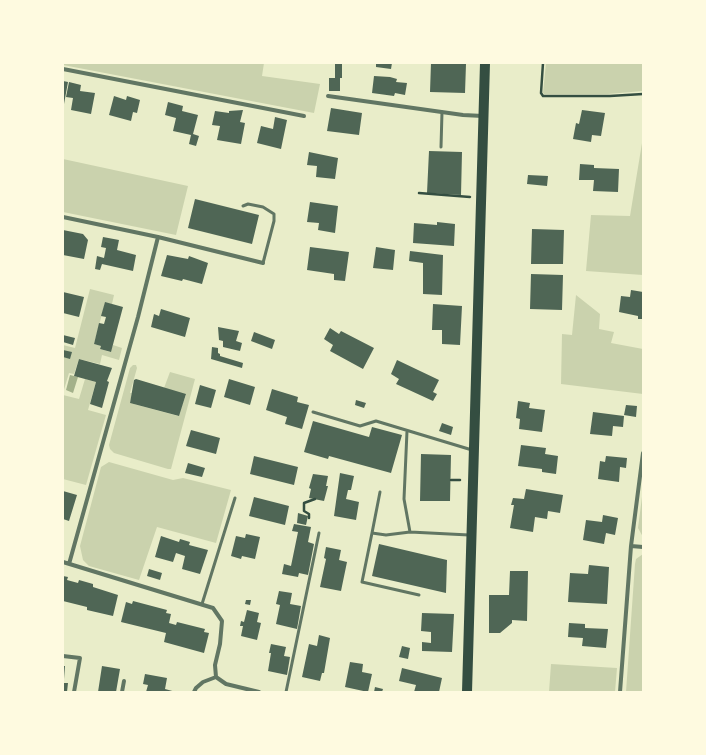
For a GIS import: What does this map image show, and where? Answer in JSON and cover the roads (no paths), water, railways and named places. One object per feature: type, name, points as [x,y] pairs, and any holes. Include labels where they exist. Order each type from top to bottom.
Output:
[{"type":"main road","points":[[467,692],[485,63]]},
{"type":"street","points":[[63,68],[304,116]]},
{"type":"street","points":[[328,96],[442,112],[483,116]]},
{"type":"street","points":[[63,217],[263,263]]},
{"type":"street","points":[[69,564],[138,317],[158,238]]},
{"type":"street","points":[[620,692],[631,546],[643,453]]},
{"type":"street","points":[[631,546],[643,547]]},
{"type":"street","points":[[63,562],[212,608],[222,621],[220,644],[215,665],[216,677]]},
{"type":"street","points":[[63,656],[80,658],[74,692]]},
{"type":"street","points":[[194,692],[203,682],[216,677]]},
{"type":"street","points":[[216,677],[226,684],[259,692]]},
{"type":"street","points":[[122,692],[124,681]]},
{"type":"lane","points":[[441,147],[442,112]]},
{"type":"lane","points":[[243,206],[248,204],[263,207],[274,214],[274,221],[263,263]]},
{"type":"lane","points":[[312,412],[360,426],[376,421],[474,451]]},
{"type":"lane","points":[[407,431],[404,499],[410,532]]},
{"type":"lane","points":[[380,492],[362,582],[419,595]]},
{"type":"lane","points":[[202,604],[235,498]]},
{"type":"lane","points":[[372,533],[386,535],[410,532],[471,535]]},
{"type":"lane","points":[[286,692],[319,533]]}]
